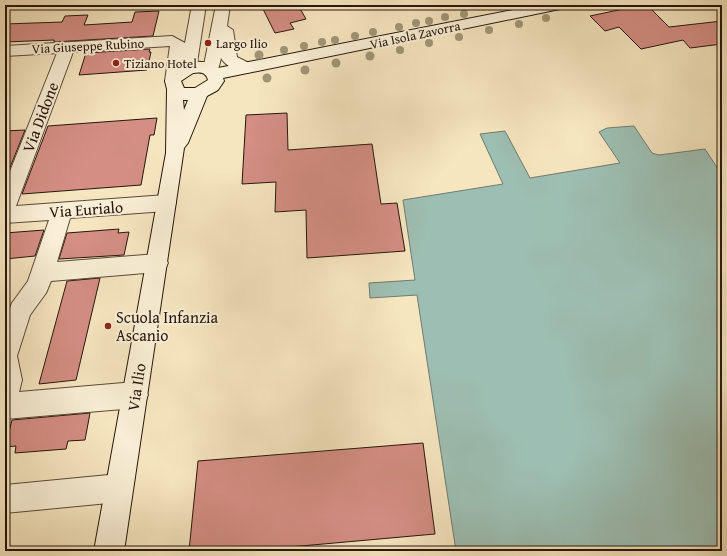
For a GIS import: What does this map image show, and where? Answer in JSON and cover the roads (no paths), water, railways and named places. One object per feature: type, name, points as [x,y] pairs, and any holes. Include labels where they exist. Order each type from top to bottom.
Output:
[{"type":"street","points":[[188,69],[199,5]]},
{"type":"street","name":"Via Isola Zavorra","points":[[210,81],[245,68],[560,5]]},
{"type":"street","points":[[223,9],[229,59],[245,68]]},
{"type":"street","name":"Via Ilio","points":[[175,153],[210,81],[223,9]]},
{"type":"street","name":"Via Ilio","points":[[109,551],[175,153],[174,85],[178,44],[172,41]]},
{"type":"street","name":"Via Giuseppe Rubino","points":[[5,51],[172,41]]},
{"type":"street","name":"Via Didone","points":[[5,209],[67,47]]},
{"type":"street","name":"Via Isola Zavorra","points":[[210,81],[271,64]]},
{"type":"street","points":[[198,67],[210,81],[185,94],[174,85],[179,74],[188,69],[198,67]]},
{"type":"street","name":"Via Eurialo","points":[[5,214],[166,203]]},
{"type":"street","points":[[5,396],[10,380],[5,356],[20,310],[38,286],[62,210]]},
{"type":"street","points":[[42,272],[157,263]]},
{"type":"street","points":[[5,406],[135,395]]},
{"type":"street","points":[[5,499],[119,488]]},
{"type":"water","points":[[634,126],[652,153],[659,155],[705,149],[722,175],[722,551],[456,551],[417,295],[370,298],[369,283],[415,280],[403,200],[503,184],[480,134],[505,131],[530,178],[620,163],[599,132],[607,128]]},
{"type":"place","name":"Largo Ilio","points":[[208,43]]},
{"type":"place","name":"Tiziano Hotel","points":[[116,63]]},
{"type":"place","name":"Scuola Infanzia Ascanio","points":[[108,326]]}]
